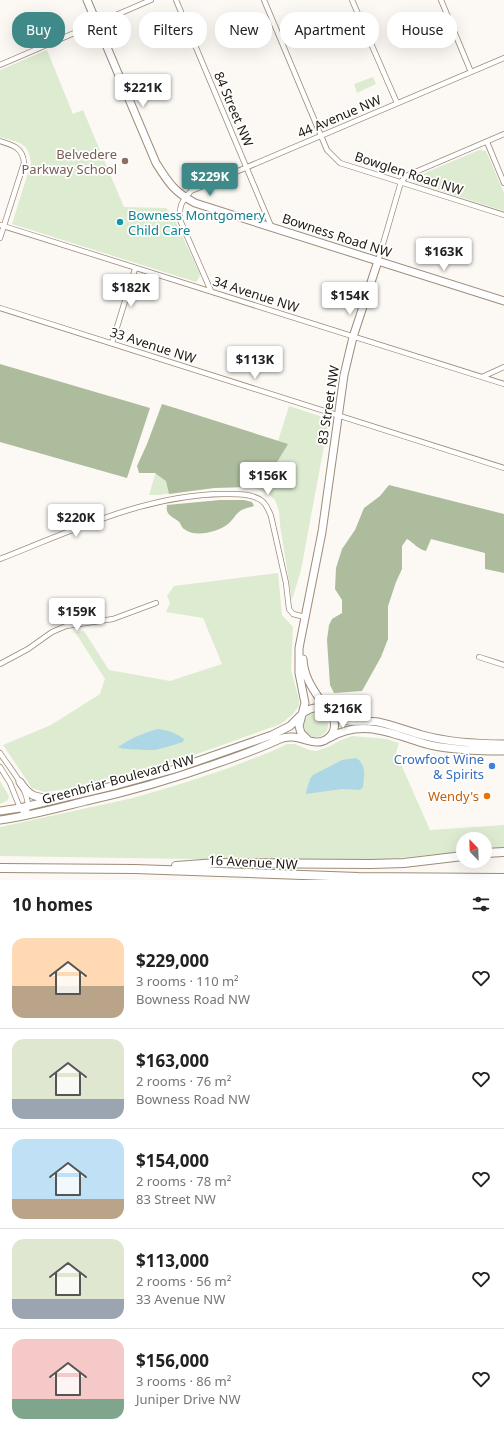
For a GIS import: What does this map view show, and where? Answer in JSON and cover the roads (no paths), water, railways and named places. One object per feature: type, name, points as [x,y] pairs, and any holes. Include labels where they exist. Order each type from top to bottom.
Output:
[{"type":"highway","points":[[492,853],[504,852]]},
{"type":"highway","points":[[135,869],[217,863],[404,863],[456,857]]},
{"type":"highway","name":"16 Avenue NW","points":[[0,868],[135,869],[358,877],[504,878]]},
{"type":"street","name":"Bowness Road NW","points":[[87,0],[92,12]]},
{"type":"street","points":[[123,12],[151,0]]},
{"type":"street","name":"84 Street NW","points":[[176,0],[271,226]]},
{"type":"street","points":[[264,0],[321,136]]},
{"type":"street","points":[[352,0],[397,103]]},
{"type":"street","points":[[441,0],[472,72]]},
{"type":"street","points":[[0,65],[73,33]]},
{"type":"street","name":"Bowness Road NW","points":[[108,48],[156,163],[169,184],[185,198],[195,203],[504,301]]},
{"type":"street","name":"44 Avenue NW","points":[[185,198],[191,191],[504,58]]},
{"type":"street","points":[[402,182],[406,176],[504,134]]},
{"type":"street","name":"Bowglen Road NW","points":[[321,136],[327,150],[340,163],[504,215]]},
{"type":"street","points":[[0,141],[19,148],[24,163],[2,226],[0,238]]},
{"type":"street","points":[[487,142],[504,183]]},
{"type":"street","name":"83 Street NW","points":[[302,714],[305,706],[305,696],[299,673],[299,648],[322,532],[344,375],[354,337],[402,182]]},
{"type":"street","points":[[185,198],[179,209],[180,220],[211,291]]},
{"type":"street","name":"34 Avenue NW","points":[[2,226],[504,384]]},
{"type":"street","points":[[112,343],[135,269]]},
{"type":"street","name":"33 Avenue NW","points":[[0,308],[504,468]]},
{"type":"street","points":[[482,377],[504,367]]},
{"type":"street","points":[[0,559],[107,517],[148,504],[213,494],[247,496],[262,501],[267,506],[271,516],[286,583],[289,610],[293,614],[305,617]]},
{"type":"street","points":[[0,664],[28,649],[52,632],[66,626],[113,619],[156,604]]},
{"type":"street","name":"83 Street NW","points":[[301,637],[303,666],[309,683],[330,713]]},
{"type":"street","points":[[479,657],[504,665]]},
{"type":"street","points":[[504,744],[439,739],[380,722],[345,722],[336,718],[322,708],[315,707],[308,709],[302,714],[299,722],[300,730],[308,740],[317,743],[346,731],[368,728],[382,730],[438,746],[457,749],[504,751]]},
{"type":"street","points":[[327,739],[332,733],[334,726],[330,713]]},
{"type":"street","name":"Greenbriar Boulevard NW","points":[[0,811],[20,808],[149,777],[200,761],[278,732],[294,722],[302,714]]},
{"type":"street","name":"Greenbriar Boulevard NW","points":[[0,820],[159,783],[259,749],[284,738],[296,737],[308,740]]},
{"type":"street","points":[[0,753],[26,791],[33,796],[42,798],[62,798]]},
{"type":"street","points":[[0,767],[12,787],[20,808],[26,815]]},
{"type":"street","points":[[20,782],[28,806],[26,815]]},
{"type":"water","points":[[158,729],[169,731],[178,735],[184,739],[183,742],[155,750],[118,747],[137,736]]},
{"type":"water","points":[[356,758],[362,764],[364,771],[363,787],[360,790],[342,789],[306,794],[310,779],[313,775],[342,760]]},
{"type":"place","name":"Belvedere Parkway School","points":[[125,161]]},
{"type":"place","name":"Bowness Montgomery Child Care","points":[[120,222]]},
{"type":"place","name":"Crowfoot Wine & Spirits","points":[[492,766]]},
{"type":"place","name":"Wendy's","points":[[487,796]]}]
